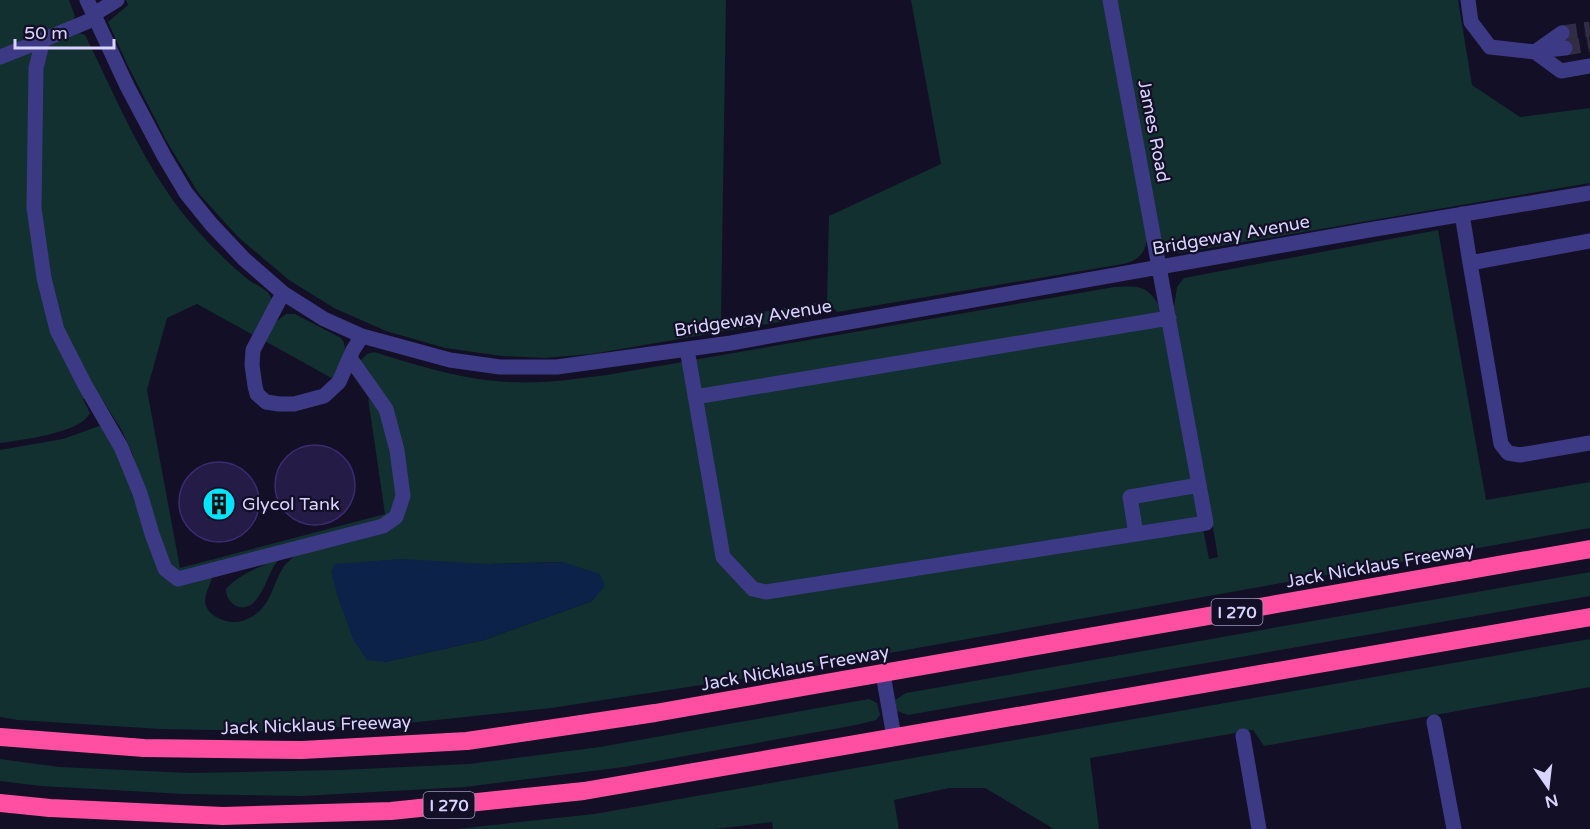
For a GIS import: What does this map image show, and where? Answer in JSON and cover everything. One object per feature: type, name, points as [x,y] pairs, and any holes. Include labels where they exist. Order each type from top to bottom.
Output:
[{"type":"highway","name":"Jack Nicklaus Freeway","points":[[0,737],[144,748],[302,750],[467,741],[655,713],[884,674],[1590,549]]},
{"type":"highway","name":"I 270","points":[[0,803],[50,808],[223,816],[391,811],[584,791],[1590,617]]},
{"type":"street","points":[[0,57],[43,40],[92,11],[117,0]]},
{"type":"street","name":"James Road","points":[[1110,0],[1206,523],[1136,534]]},
{"type":"street","points":[[1467,0],[1471,22],[1490,47],[1534,52],[1564,40]]},
{"type":"street","name":"Bridgeway Avenue","points":[[92,11],[127,86],[186,193],[244,259],[283,293],[324,319],[362,336],[450,360],[500,367],[557,367],[731,343],[1590,193]]},
{"type":"street","points":[[43,40],[36,68],[34,208],[44,278],[57,330],[85,385],[121,447],[140,493],[165,569],[178,579],[382,526],[396,517],[404,496],[398,450],[386,409],[350,358]]},
{"type":"street","points":[[1534,52],[1561,71],[1590,66]]},
{"type":"street","points":[[1462,214],[1501,444],[1508,453],[1520,455],[1590,443]]},
{"type":"street","points":[[1470,263],[1590,241]]},
{"type":"street","points":[[283,293],[254,350],[252,365],[255,386],[257,394],[266,402],[294,404],[324,396],[339,382],[362,336]]},
{"type":"street","points":[[695,397],[1169,318]]},
{"type":"street","points":[[687,349],[723,557],[753,589],[766,592],[1136,534],[1130,496],[1199,485]]},
{"type":"street","points":[[884,674],[894,737]]},
{"type":"street","points":[[1434,722],[1454,829]]},
{"type":"street","points":[[1243,736],[1260,829]]},
{"type":"green space","points":[[0,0],[69,0],[75,16],[71,24],[0,53]]},
{"type":"green space","points":[[126,0],[726,0],[721,319],[816,303],[814,309],[808,317],[592,354],[544,358],[502,356],[445,348],[386,331],[334,308],[289,280],[238,237],[199,194],[167,142],[108,22],[128,5]]},
{"type":"green space","points":[[911,0],[1105,0],[1147,237],[1143,252],[1137,258],[1123,264],[837,312],[827,301],[829,216],[941,164]]},
{"type":"green space","points":[[1117,0],[1458,0],[1472,85],[1520,117],[1590,108],[1590,183],[1180,253],[1171,250],[1160,237]]},
{"type":"green space","points":[[76,32],[85,35],[148,162],[179,209],[222,257],[250,281],[265,290],[271,298],[268,312],[255,336],[197,304],[167,318],[147,390],[180,568],[385,514],[368,398],[378,408],[388,430],[398,490],[388,516],[377,524],[176,573],[164,562],[133,455],[121,429],[100,396],[83,399],[90,413],[75,426],[50,434],[0,443],[0,61],[35,48],[43,53],[51,42]]},
{"type":"green space","points":[[1438,230],[1486,500],[1590,482],[1590,528],[760,676],[551,708],[408,723],[273,731],[160,729],[0,717],[0,450],[63,439],[99,426],[109,429],[165,575],[212,578],[205,601],[206,607],[225,621],[242,621],[252,617],[265,605],[279,574],[294,556],[387,530],[407,472],[360,361],[367,354],[374,352],[424,367],[493,381],[559,381],[607,375],[1114,287],[1140,288],[1154,297],[1158,304],[1209,559],[1218,557],[1174,307],[1177,287],[1184,278]],"holes":[[[563,562],[592,601],[484,640],[385,662],[489,564]]]},
{"type":"green space","points":[[286,314],[295,314],[341,338],[344,342],[345,353],[335,380],[263,340],[277,321]]},
{"type":"green space","points":[[279,559],[252,604],[247,607],[238,607],[228,599],[226,589],[237,579]]},
{"type":"green space","points":[[1590,572],[1590,596],[908,715],[897,711],[895,700],[906,693]]},
{"type":"green space","points":[[1590,639],[1590,687],[1264,746],[1253,730],[1090,758],[1099,829],[1054,829],[985,788],[949,788],[894,800],[899,829],[773,829],[772,822],[715,829],[456,829],[594,814]]},
{"type":"green space","points":[[869,699],[877,703],[880,715],[876,720],[856,725],[624,767],[465,787],[302,796],[184,794],[41,786],[0,781],[0,759],[59,767],[190,773],[340,770],[469,764],[600,747]]},
{"type":"water","points":[[400,559],[489,564],[563,562],[600,574],[605,586],[592,601],[484,640],[385,662],[367,660],[353,639],[331,571],[335,564]]},
{"type":"building","name":"Glycol Tank","points":[[315,445],[330,448],[343,457],[352,470],[355,485],[352,500],[343,513],[330,522],[315,525],[300,522],[287,513],[278,500],[275,485],[278,470],[287,457],[300,448]]},
{"type":"building","name":"Glycol Tank","points":[[219,462],[234,465],[247,474],[256,487],[259,502],[256,517],[247,530],[234,539],[219,542],[204,539],[191,530],[182,517],[179,502],[182,487],[191,474],[204,465]]},
{"type":"tunnel","points":[[1562,33],[1590,29]]},
{"type":"tunnel","points":[[1565,48],[1590,44]]},
{"type":"place","name":"Glycol Tank","points":[[219,504]]}]
